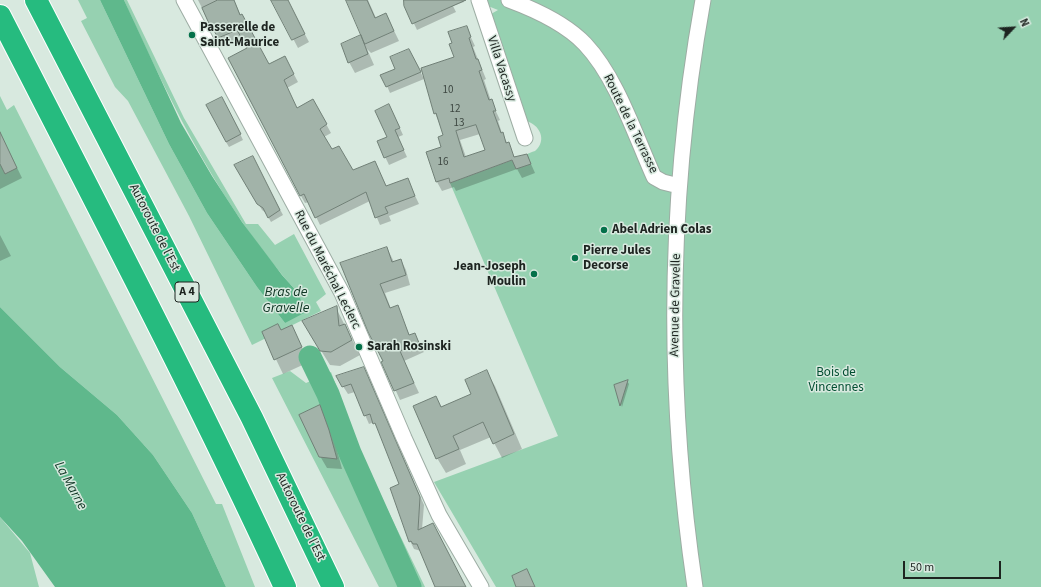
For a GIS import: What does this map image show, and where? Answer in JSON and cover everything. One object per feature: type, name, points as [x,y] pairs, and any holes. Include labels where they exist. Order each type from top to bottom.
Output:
[{"type":"highway","name":"Autoroute de l’Est","points":[[36,0],[252,418],[333,587]]},
{"type":"highway","points":[[0,16],[178,364],[239,488],[285,587]]},
{"type":"street","name":"Rue du Maréchal Leclerc","points":[[184,0],[342,293],[404,438],[439,515],[481,587]]},
{"type":"street","name":"Villa Vacassy","points":[[479,0],[525,138]]},
{"type":"street","name":"Route de la Terrasse","points":[[509,0],[533,8],[564,27],[586,46],[603,69],[615,90],[654,177],[663,182],[679,186]]},
{"type":"street","name":"Avenue de Gravelle","points":[[695,587],[688,539],[679,448],[674,324],[679,186],[692,64],[703,0]]},
{"type":"green space","points":[[78,0],[100,0],[169,144],[207,213],[257,287],[285,323],[299,294],[246,228],[223,193],[182,121],[163,83],[124,0],[127,0],[184,118],[246,224],[258,224],[275,245],[294,234],[326,294],[316,302],[321,311],[252,345],[189,216],[128,101],[115,87],[81,21],[87,18]]},
{"type":"green space","name":"Bois de Vincennes","points":[[486,0],[1041,0],[1041,587],[496,587],[434,482],[558,436],[450,183],[535,151],[541,142],[538,129],[535,125],[526,121],[491,14],[498,10],[488,6]]},
{"type":"green space","points":[[0,96],[7,110],[14,105],[216,504],[222,504],[255,587],[226,587],[192,513],[153,455],[117,415],[60,367],[0,307]]},
{"type":"green space","points":[[290,371],[306,383],[331,372],[364,461],[425,587],[379,587],[272,378]]},
{"type":"green space","points":[[0,517],[30,553],[39,587],[0,587]]},
{"type":"water","name":"Bras de Gravelle","points":[[100,0],[124,0],[181,123],[212,176],[242,222],[282,275],[299,294],[304,313],[285,323],[257,287],[207,213],[169,144]]},
{"type":"water","name":"La Marne","points":[[0,307],[60,367],[117,415],[153,455],[192,513],[226,587],[55,587],[22,541],[0,517]]},
{"type":"building","points":[[218,0],[234,0],[240,15],[242,14],[269,64],[285,56],[294,74],[284,80],[297,108],[313,99],[327,124],[320,129],[332,149],[339,146],[353,170],[375,161],[386,186],[408,178],[415,196],[385,207],[388,213],[375,218],[366,192],[315,218],[304,194],[300,196],[228,58],[247,48],[237,30],[218,38],[212,27],[211,28],[202,8]]},
{"type":"building","points":[[271,0],[288,0],[305,34],[292,40]]},
{"type":"building","points":[[346,0],[367,0],[375,18],[386,13],[394,31],[365,44]]},
{"type":"building","points":[[404,0],[466,0],[412,24],[404,6]]},
{"type":"building","points":[[467,26],[471,37],[469,38],[476,59],[478,59],[482,70],[479,71],[489,100],[492,99],[496,111],[493,111],[501,133],[503,132],[506,143],[509,142],[514,157],[527,154],[531,164],[516,169],[512,160],[450,183],[449,178],[436,182],[426,152],[441,147],[438,137],[443,135],[436,113],[434,114],[421,68],[454,57],[449,44],[452,43],[448,32]],"holes":[[[476,125],[485,150],[464,157],[456,131]]]},
{"type":"building","points":[[361,35],[368,54],[348,63],[341,44]]},
{"type":"building","points":[[409,49],[421,72],[386,87],[380,75],[395,69],[390,57]]},
{"type":"building","points":[[222,97],[241,134],[226,142],[206,105]]},
{"type":"building","points":[[389,104],[400,128],[395,130],[404,150],[384,158],[377,141],[387,137],[375,111]]},
{"type":"building","points":[[0,132],[17,168],[5,174],[0,164]]},
{"type":"building","points":[[253,156],[280,210],[268,218],[263,208],[257,204],[234,165]]},
{"type":"building","points":[[387,247],[392,262],[401,259],[406,275],[380,284],[390,308],[398,305],[409,335],[415,333],[419,343],[400,351],[414,383],[394,391],[381,362],[383,361],[368,332],[340,263]]},
{"type":"building","points":[[337,306],[339,326],[345,324],[352,340],[331,352],[320,351],[302,321]]},
{"type":"building","points":[[278,324],[281,330],[292,325],[302,347],[274,360],[262,332]]},
{"type":"building","points":[[364,367],[420,497],[418,530],[433,523],[466,587],[435,587],[417,544],[413,544],[411,541],[409,542],[390,488],[399,484],[375,423],[373,424],[370,414],[364,416],[351,384],[342,387],[336,376]]},
{"type":"building","points":[[487,370],[514,434],[493,444],[483,422],[453,436],[459,449],[436,459],[413,406],[436,396],[441,407],[471,394],[465,380]]},
{"type":"building","points":[[628,380],[625,390],[620,406],[614,385]]},
{"type":"building","points":[[320,405],[337,459],[319,457],[299,415]]},
{"type":"building","points":[[527,569],[535,587],[516,587],[512,576]]},
{"type":"waterway","name":"Bras de Gravelle","points":[[310,357],[328,394],[350,453],[410,587]]},
{"type":"place","name":"Passerelle de Saint-Maurice","points":[[192,35]]},
{"type":"place","name":"Abel Adrien Colas","points":[[604,230]]},
{"type":"place","name":"Pierre Jules Decorse","points":[[575,258]]},
{"type":"place","name":"Jean-Joseph Moulin","points":[[534,274]]},
{"type":"place","name":"Sarah Rosinski","points":[[359,347]]}]
